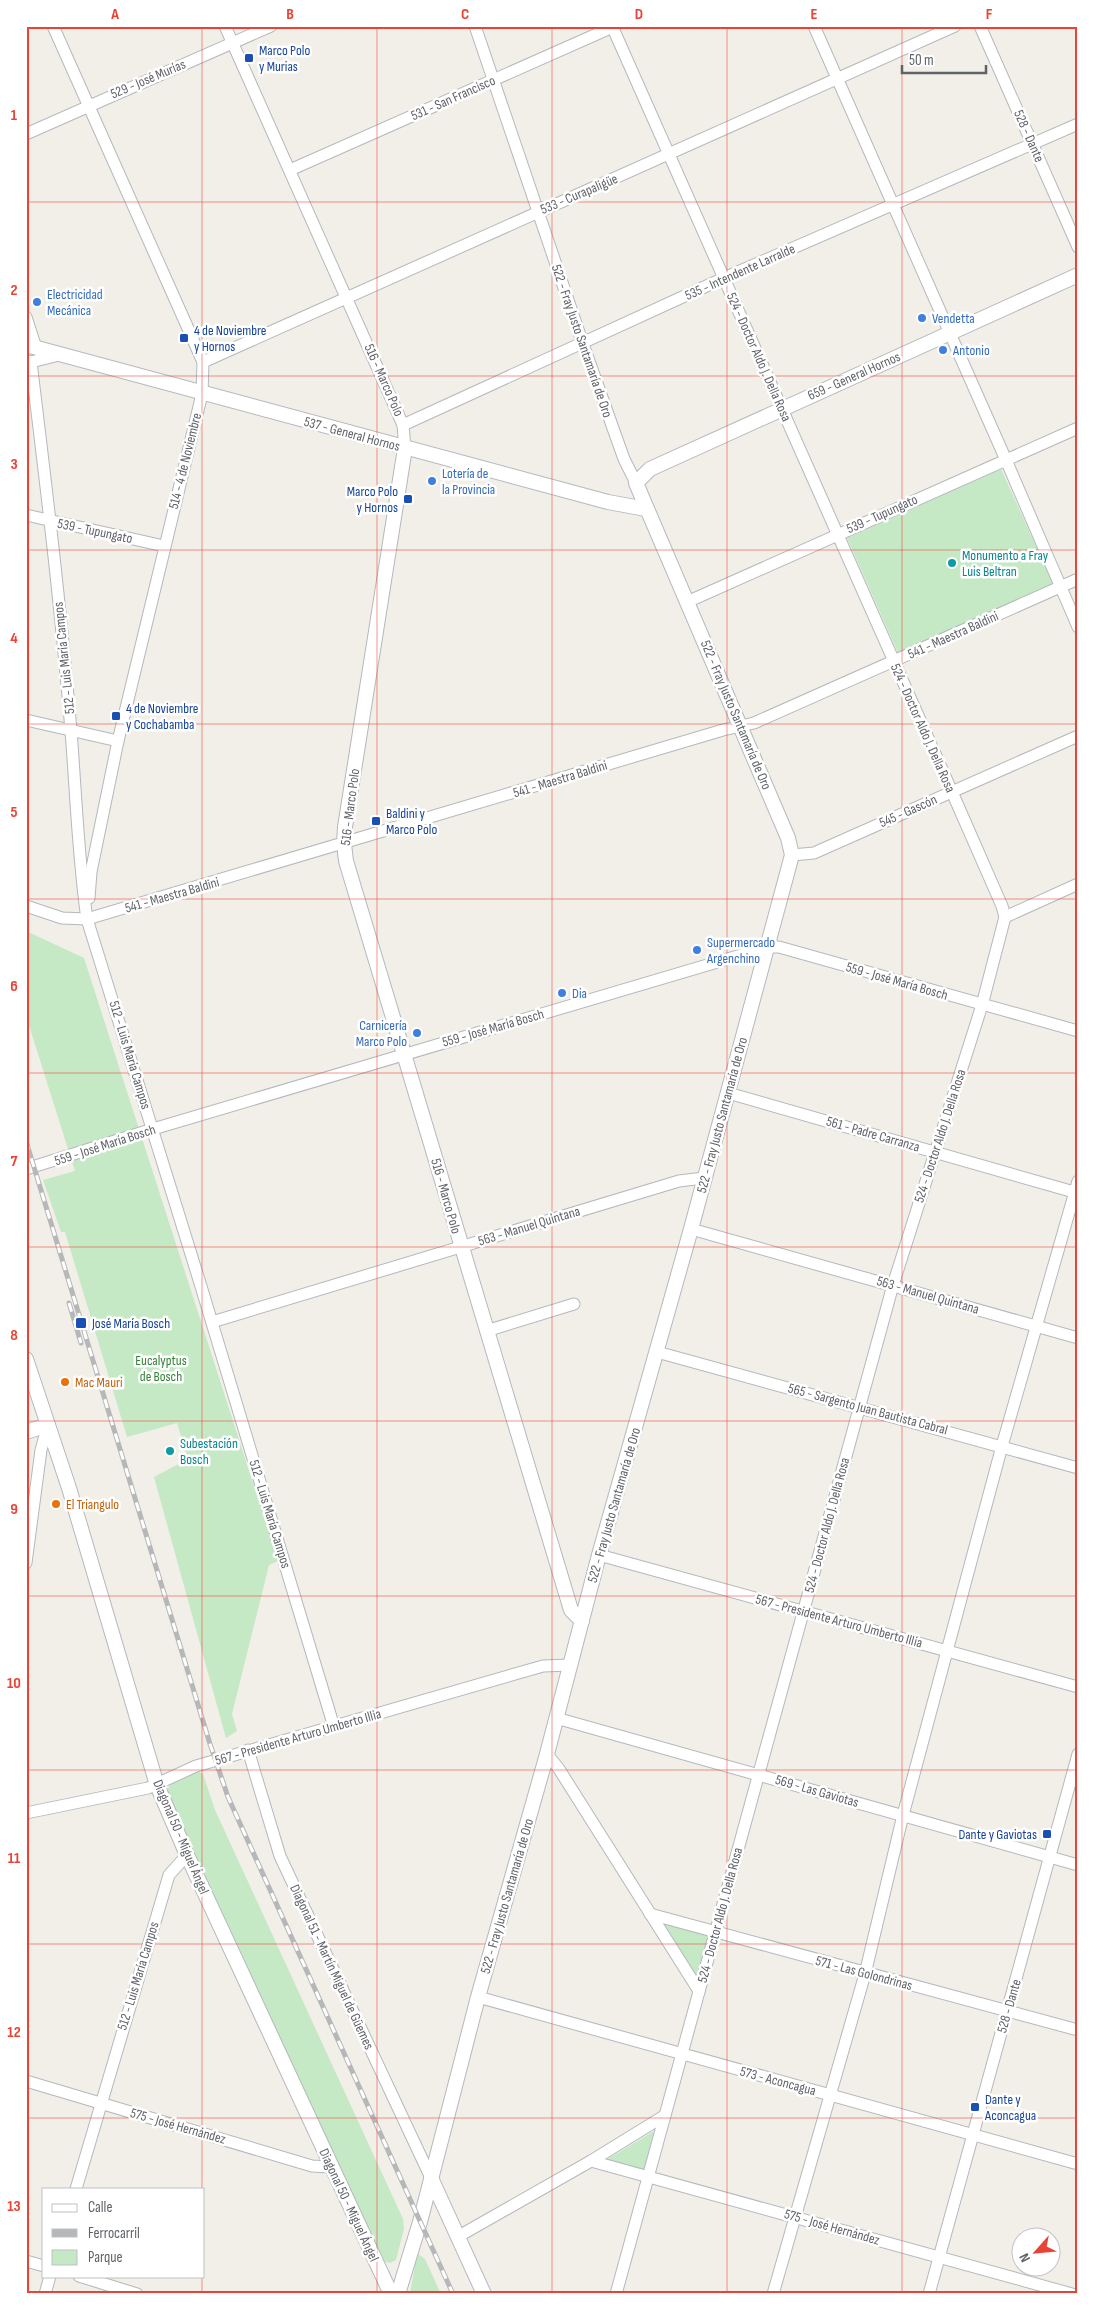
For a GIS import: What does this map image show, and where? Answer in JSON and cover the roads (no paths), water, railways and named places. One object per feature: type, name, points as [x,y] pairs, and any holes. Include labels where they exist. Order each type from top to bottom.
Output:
[{"type":"street","name":"514 - 4 de Noviembre","points":[[53,26],[203,362],[202,394],[118,741],[91,872],[87,919]]},
{"type":"street","name":"516 - Marco Polo","points":[[225,26],[348,298],[403,425],[405,448],[344,844],[346,862],[571,1610],[582,1622]]},
{"type":"street","name":"529 - José Murías","points":[[26,134],[88,105],[271,26]]},
{"type":"street","name":"522 - Fray Justo Santamaría de Oro","points":[[398,2294],[417,2231],[478,1997],[548,1754],[599,1555],[691,1229],[792,855],[788,838],[742,726],[624,459],[475,26]]},
{"type":"street","points":[[814,26],[1078,627]]},
{"type":"street","name":"533 - Curapaligüe","points":[[203,362],[955,26]]},
{"type":"street","name":"528 - Dante","points":[[980,26],[1078,246]]},
{"type":"street","name":"531 - San Francisco","points":[[290,170],[613,27]]},
{"type":"street","name":"524 - Doctor Aldo J. Della Rosa","points":[[613,27],[668,155],[952,792],[1002,906],[1005,917],[982,1004],[893,1284],[858,1407],[616,2294]]},
{"type":"street","name":"535 - Intendente Larralde","points":[[403,425],[724,278],[1078,124]]},
{"type":"street","name":"659 - General Hornos","points":[[636,483],[650,469],[1078,275]]},
{"type":"street","points":[[26,317],[31,346]]},
{"type":"street","name":"537 - General Hornos","points":[[31,346],[202,394],[608,502],[646,509]]},
{"type":"street","name":"537 - General Hornos","points":[[29,362],[59,355]]},
{"type":"street","name":"512 - Luis María Campos","points":[[29,362],[51,521],[71,731],[80,870],[87,919],[212,1322],[334,1727]]},
{"type":"street","name":"539 - Tupungato","points":[[687,602],[1078,428]]},
{"type":"street","name":"539 - Tupungato","points":[[26,515],[164,546]]},
{"type":"street","name":"541 - Maestra Baldini","points":[[26,906],[62,918],[87,919],[723,730],[742,726],[894,662],[1078,580]]},
{"type":"street","points":[[26,720],[118,741]]},
{"type":"street","name":"545 - Gascón","points":[[792,855],[814,853],[1078,736]]},
{"type":"street","points":[[1005,917],[1078,884]]},
{"type":"street","name":"559 - José María Bosch","points":[[26,1169],[405,1054],[768,947],[779,947],[1078,1031]]},
{"type":"street","name":"561 - Padre Carranza","points":[[728,1093],[934,1152],[1076,1187]]},
{"type":"street","name":"563 - Manuel Quintana","points":[[212,1322],[680,1181],[704,1178]]},
{"type":"street","points":[[773,2294],[865,1974],[903,1815],[947,1650],[1002,1446],[1076,1187]]},
{"type":"street","name":"563 - Manuel Quintana","points":[[691,1229],[893,1284],[1078,1338]]},
{"type":"street","points":[[486,1331],[574,1304]]},
{"type":"street","name":"565 - Sargento Juan Bautista Cabral","points":[[657,1352],[1078,1468]]},
{"type":"street","name":"Diagonal 50 - Miguel Ángel","points":[[26,1359],[48,1425],[157,1785],[187,1855],[330,2167],[391,2294]]},
{"type":"street","points":[[26,1432],[48,1425]]},
{"type":"street","points":[[26,1563],[41,1450],[48,1425]]},
{"type":"street","name":"567 - Presidente Arturo Umberto Illia","points":[[599,1555],[1078,1686]]},
{"type":"street","name":"567 - Presidente Arturo Umberto Illia","points":[[26,1813],[157,1785],[187,1769],[248,1750],[543,1666],[570,1665]]},
{"type":"street","name":"569 - Las Gaviotas","points":[[556,1718],[1078,1865]]},
{"type":"street","name":"Diagonal 51 - Martín Miguel de Güemes","points":[[248,1750],[280,1856],[431,2178]]},
{"type":"street","points":[[548,1754],[699,1991]]},
{"type":"street","name":"528 - Dante","points":[[929,2294],[1078,1754]]},
{"type":"street","name":"512 - Luis María Campos","points":[[76,2188],[169,1875],[187,1855]]},
{"type":"street","name":"571 - Las Golondrinas","points":[[650,1914],[865,1974],[1078,2030]]},
{"type":"street","name":"573 - Aconcagua","points":[[478,1997],[1078,2164]]},
{"type":"street","name":"575 - José Hernández","points":[[26,2081],[312,2166],[330,2167]]},
{"type":"street","points":[[459,2236],[591,2161],[664,2116]]},
{"type":"street","name":"575 - José Hernández","points":[[591,2161],[1072,2294]]},
{"type":"street","points":[[431,2178],[484,2294]]},
{"type":"street","points":[[26,2261],[42,2265]]},
{"type":"street","points":[[45,2294],[49,2278]]},
{"type":"street","points":[[85,2278],[137,2294]]},
{"type":"railway","points":[[26,1141],[210,1744],[228,1797],[453,2294]]},
{"type":"railway","points":[[69,1303],[81,1343]]},
{"type":"place","name":"Marco Polo y Murias","points":[[249,58]]},
{"type":"place","name":"Electricidad Mecánica","points":[[37,302]]},
{"type":"place","name":"Vendetta","points":[[922,318]]},
{"type":"place","name":"4 de Noviembre y Hornos","points":[[184,338]]},
{"type":"place","name":"Antonio","points":[[943,350]]},
{"type":"place","name":"Lotería de la Provincia","points":[[432,481]]},
{"type":"place","name":"Marco Polo y Hornos","points":[[408,499]]},
{"type":"place","name":"Monumento a Fray Luis Beltran","points":[[952,563]]},
{"type":"place","name":"4 de Noviembre y Cochabamba","points":[[116,716]]},
{"type":"place","name":"Baldini y Marco Polo","points":[[376,821]]},
{"type":"place","name":"Supermercado Argenchino","points":[[697,950]]},
{"type":"place","name":"Dia","points":[[562,993]]},
{"type":"place","name":"Carnicería Marco Polo","points":[[417,1033]]},
{"type":"place","name":"José María Bosch","points":[[81,1323]]},
{"type":"place","name":"Mac Mauri","points":[[65,1382]]},
{"type":"place","name":"Subestación Bosch","points":[[170,1451]]},
{"type":"place","name":"El Triangulo","points":[[56,1504]]},
{"type":"place","name":"Dante y Gaviotas","points":[[1047,1834]]},
{"type":"place","name":"Dante y Aconcagua","points":[[975,2107]]},
{"type":"park label","name":"Eucalyptus de Bosch","points":[[161,1368]]}]
